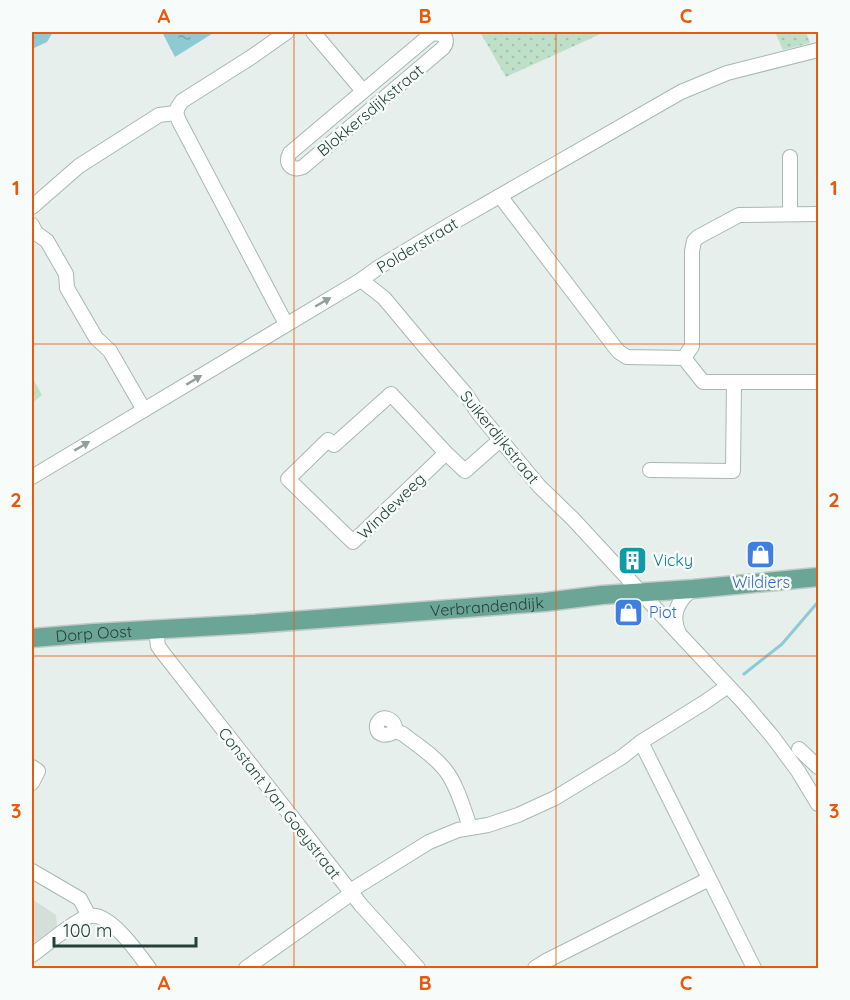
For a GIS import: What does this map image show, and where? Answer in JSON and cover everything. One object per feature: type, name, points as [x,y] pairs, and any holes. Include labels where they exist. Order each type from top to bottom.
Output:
[{"type":"main road","name":"Verbrandendijk","points":[[156,630],[561,601],[602,595],[819,577]]},
{"type":"main road","name":"Dorp Oost","points":[[32,638],[156,630]]},
{"type":"street","points":[[286,324],[176,113],[182,101],[287,32]]},
{"type":"street","name":"Blokkersdijkstraat","points":[[313,32],[363,91]]},
{"type":"street","name":"Blokkersdijkstraat","points":[[434,33],[444,35],[446,45],[434,56],[303,167],[299,169],[290,166],[287,162],[290,153],[363,91],[430,35],[434,33]]},
{"type":"street","name":"Polderstraat","points":[[32,477],[361,280],[379,267],[681,92],[727,73],[819,50]]},
{"type":"street","points":[[32,207],[79,166],[159,115],[176,113]]},
{"type":"street","points":[[790,157],[790,214]]},
{"type":"street","points":[[500,196],[619,352],[627,357],[684,358]]},
{"type":"street","points":[[684,358],[692,346],[692,251],[694,241],[739,215],[819,214]]},
{"type":"street","points":[[32,225],[36,233],[47,241],[66,274],[67,288],[96,338],[110,351],[144,410]]},
{"type":"street","name":"Suikerdijkstraat","points":[[361,280],[384,297],[539,486],[573,519],[744,703],[798,771],[819,804]]},
{"type":"street","points":[[684,358],[703,382],[819,382]]},
{"type":"street","points":[[650,470],[733,471],[734,383]]},
{"type":"street","name":"Windeweeg","points":[[446,453],[353,542],[288,479],[328,440],[334,445],[391,394],[465,471],[500,440]]},
{"type":"street","points":[[682,637],[676,627],[675,612],[679,602],[693,589]]},
{"type":"street","name":"Constant Van Goeystraat","points":[[156,630],[158,645],[163,653],[351,892],[418,969]]},
{"type":"street","points":[[246,969],[351,892],[429,842],[458,830],[488,825],[518,815],[555,798],[622,757],[641,742],[728,686]]},
{"type":"street","points":[[396,731],[403,734],[447,771],[470,827]]},
{"type":"street","points":[[641,742],[754,969]]},
{"type":"street","points":[[799,749],[819,767]]},
{"type":"street","points":[[32,767],[38,771],[32,783]]},
{"type":"street","points":[[32,871],[80,899],[89,916]]},
{"type":"street","points":[[535,969],[551,958],[709,879]]},
{"type":"street","points":[[32,955],[78,921],[89,916],[99,917],[114,927],[132,945],[148,969]]},
{"type":"shaded area","points":[[32,899],[56,915],[57,926],[32,944]]},
{"type":"green space","points":[[480,32],[605,32],[506,77]]},
{"type":"green space","points":[[775,32],[806,32],[810,43],[783,50]]},
{"type":"green space","points":[[32,377],[42,395],[32,403]]},
{"type":"water","points":[[32,32],[53,32],[47,42],[32,49]]},
{"type":"water","points":[[162,32],[215,32],[175,57]]},
{"type":"waterway","points":[[744,674],[782,644],[818,602]]},
{"type":"place","name":"Wildiers","points":[[761,554]]},
{"type":"place","name":"Vicky","points":[[632,560]]},
{"type":"place","name":"Piot","points":[[628,612]]}]
